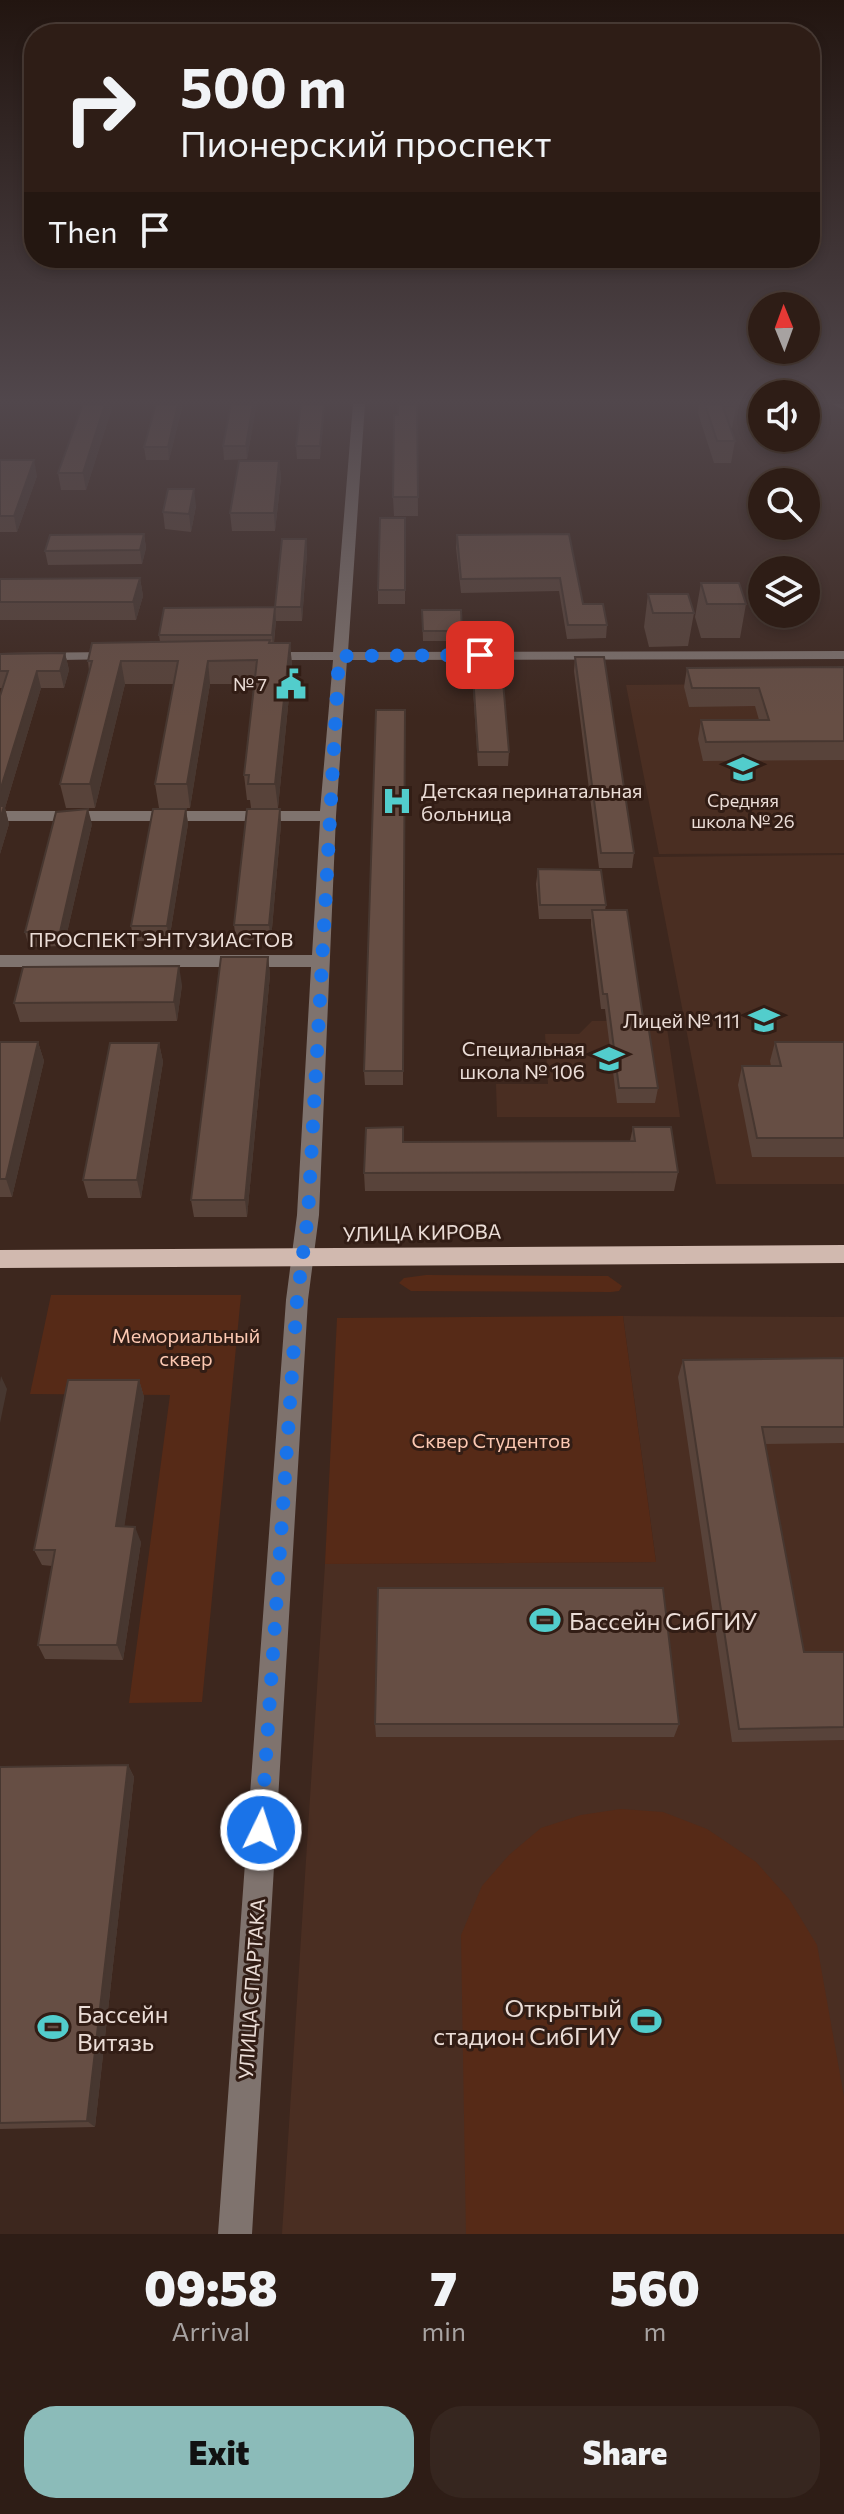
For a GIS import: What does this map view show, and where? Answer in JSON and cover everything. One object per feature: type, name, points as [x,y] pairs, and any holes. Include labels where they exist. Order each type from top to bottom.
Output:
[{"type":"main road","name":"УЛИЦА КИРОВА","points":[[0,1259],[844,1254]]},
{"type":"street","name":"УЛИЦА СПАРТАКА","points":[[235,2234],[301,1258],[308,1215],[328,816],[351,508]]},
{"type":"street","points":[[247,656],[844,655]]},
{"type":"street","points":[[0,657],[126,656]]},
{"type":"street","points":[[0,816],[328,816]]},
{"type":"street","name":"ПРОСПЕКТ ЭНТУЗИАСТОВ","points":[[0,961],[323,961]]},
{"type":"shaded area","name":"Средняя школа № 26","points":[[844,683],[844,853],[659,854],[626,685]]},
{"type":"shaded area","name":"Лицей № 111","points":[[844,855],[844,1184],[716,1184],[653,857]]},
{"type":"shaded area","name":"Специальная школа № 106","points":[[592,1021],[666,1021],[680,1117],[497,1117],[496,1084],[548,1084],[545,1034],[579,1034]]},
{"type":"shaded area","points":[[623,1316],[844,1317],[844,2234],[282,2234],[325,1564],[656,1562]]},
{"type":"green space","points":[[426,1275],[608,1276],[622,1286],[619,1291],[611,1292],[411,1291],[399,1283],[404,1278]]},
{"type":"green space","name":"Мемориальный сквер","points":[[51,1295],[241,1295],[202,1702],[129,1703],[170,1395],[30,1394]]},
{"type":"green space","name":"Сквер Студентов","points":[[623,1316],[656,1562],[325,1564],[337,1318]]},
{"type":"green space","name":"Открытый стадион СибГИУ","points":[[621,1809],[663,1812],[707,1829],[756,1862],[789,1899],[817,1945],[844,2097],[844,2234],[466,2234],[461,1935],[482,1886],[509,1855],[541,1828],[581,1815]]},
{"type":"building","points":[[0,508],[17,508],[14,516],[0,516]]},
{"type":"building","points":[[164,508],[190,508],[189,514],[163,512]]},
{"type":"building","points":[[231,508],[274,508],[274,513],[230,513]]},
{"type":"building","points":[[380,518],[405,518],[405,590],[378,590]]},
{"type":"building","points":[[144,534],[140,550],[45,551],[50,535]]},
{"type":"building","points":[[569,534],[583,604],[603,604],[607,625],[568,625],[560,578],[461,579],[457,535]]},
{"type":"building","points":[[282,539],[306,539],[301,607],[275,607]]},
{"type":"building","points":[[140,578],[133,602],[0,602],[0,579]]},
{"type":"building","points":[[701,583],[739,583],[746,604],[707,604]]},
{"type":"building","points":[[648,594],[688,594],[694,613],[653,613]]},
{"type":"building","points":[[275,607],[272,635],[159,635],[164,608]]},
{"type":"building","points":[[422,610],[461,610],[462,631],[423,631]]},
{"type":"building","points":[[270,640],[269,643],[290,643],[275,784],[248,784],[249,775],[244,775],[257,660],[208,661],[187,784],[155,784],[178,661],[121,661],[90,784],[60,784],[92,661],[88,661],[92,643]]},
{"type":"building","points":[[65,653],[60,671],[37,671],[0,791],[0,696],[8,671],[0,671],[0,654]]},
{"type":"building","points":[[575,657],[604,657],[634,853],[601,853]]},
{"type":"building","points":[[501,658],[509,752],[478,752],[472,659]]},
{"type":"building","points":[[844,667],[844,741],[706,742],[701,720],[769,720],[759,688],[692,688],[687,668]]},
{"type":"building","points":[[376,710],[405,710],[403,1071],[364,1071]]},
{"type":"building","points":[[88,809],[60,932],[25,932],[56,812]]},
{"type":"building","points":[[153,809],[186,809],[167,926],[131,926]]},
{"type":"building","points":[[247,809],[280,809],[269,925],[234,925]]},
{"type":"building","points":[[538,869],[601,870],[606,905],[540,905]]},
{"type":"building","points":[[592,910],[627,910],[644,1024],[648,1024],[658,1088],[619,1088]]},
{"type":"building","points":[[221,957],[268,957],[245,1200],[191,1200]]},
{"type":"building","points":[[179,966],[174,1002],[14,1003],[23,967]]},
{"type":"building","points":[[0,1042],[38,1042],[6,1179],[0,1179]]},
{"type":"building","points":[[775,1042],[844,1042],[844,1138],[757,1138],[742,1066],[781,1066]]},
{"type":"building","points":[[110,1043],[159,1043],[137,1180],[83,1180]]},
{"type":"building","points":[[403,1127],[403,1142],[635,1141],[633,1127],[671,1127],[678,1172],[364,1173],[366,1128]]},
{"type":"building","points":[[844,1358],[844,1427],[762,1427],[804,1652],[844,1652],[844,1727],[739,1729],[683,1360]]},
{"type":"building","points":[[68,1380],[139,1380],[116,1526],[135,1527],[117,1645],[38,1645],[55,1550],[34,1550]]},
{"type":"building","points":[[378,1588],[663,1588],[679,1724],[375,1724]]},
{"type":"building","name":"Бассейн Витязь","points":[[128,1765],[87,2121],[0,2123],[0,1767]]},
{"type":"place","name":"№ 7","points":[[291,684]]},
{"type":"place","name":"Средняя школа № 26","points":[[743,769]]},
{"type":"place","name":"Детская перинатальная больница","points":[[397,801]]},
{"type":"place","name":"Лицей № 111","points":[[764,1020]]},
{"type":"place","name":"Специальная школа № 106","points":[[609,1059]]},
{"type":"place","name":"Бассейн СибГИУ","points":[[545,1620]]},
{"type":"place","name":"Открытый стадион СибГИУ","points":[[646,2021]]},
{"type":"place","name":"Бассейн Витязь","points":[[53,2027]]},
{"type":"route","points":[[261,1830],[297,1300],[308,1215],[339,656],[480,655]]}]
